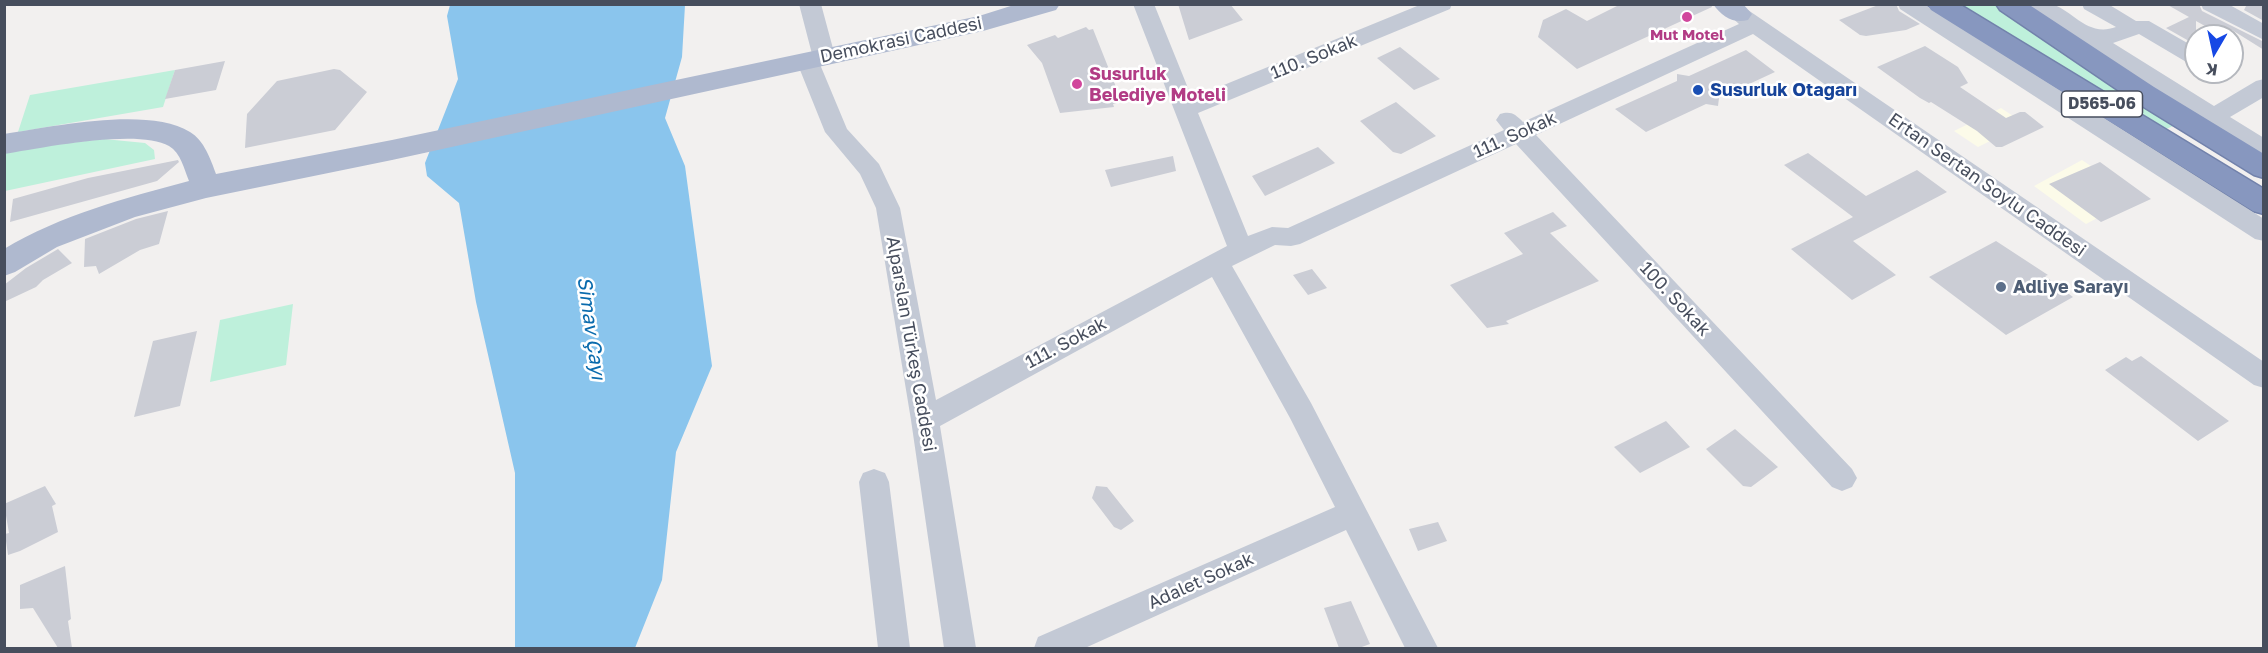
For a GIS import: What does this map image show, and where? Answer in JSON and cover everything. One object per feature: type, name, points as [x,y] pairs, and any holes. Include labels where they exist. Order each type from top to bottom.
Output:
[{"type":"highway","name":"D565-06","points":[[1940,4],[2264,203]]},
{"type":"highway","name":"D565-06","points":[[2009,4],[2040,15],[2196,113],[2264,168]]},
{"type":"main road","name":"Demokrasi Caddesi","points":[[4,264],[56,235],[126,208],[206,187],[392,150],[983,22],[1047,4]]},
{"type":"main road","points":[[4,144],[101,130],[149,130],[178,137],[193,152],[206,187]]},
{"type":"street","name":"Alparslan Türkeş Caddesi","points":[[810,4],[807,60],[837,132],[870,170],[888,208],[925,420],[960,648]]},
{"type":"street","points":[[1143,4],[1185,110],[1229,256],[1301,411],[1422,648]]},
{"type":"street","name":"110. Sokak","points":[[1185,110],[1442,4]]},
{"type":"street","points":[[1908,4],[2264,232]]},
{"type":"street","points":[[2092,4],[2134,29]]},
{"type":"street","points":[[2211,4],[2264,33]]},
{"type":"street","name":"111. Sokak","points":[[925,420],[1229,256],[1272,236],[1291,237],[1748,11]]},
{"type":"street","name":"Ertan Sertan Soylu Caddesi","points":[[1748,11],[2264,377]]},
{"type":"street","points":[[2040,15],[2079,32],[2196,113],[2264,149]]},
{"type":"street","points":[[2079,32],[2110,37],[2141,26],[2184,51]]},
{"type":"street","points":[[2189,84],[2186,87],[2196,113]]},
{"type":"street","points":[[2196,113],[2264,86]]},
{"type":"street","name":"100. Sokak","points":[[1513,126],[1842,478]]},
{"type":"street","points":[[874,482],[894,648]]},
{"type":"street","name":"Adalet Sokak","points":[[1050,648],[1353,513]]},
{"type":"shaded area","points":[[2001,108],[2025,124],[1978,147],[1954,131]]},
{"type":"shaded area","points":[[2082,160],[2137,197],[2086,224],[2034,186]]},
{"type":"green space","points":[[1950,5],[1996,5],[2173,126],[2164,130]]},
{"type":"green space","points":[[175,70],[163,107],[18,132],[30,95]]},
{"type":"green space","points":[[104,139],[145,143],[154,150],[155,159],[5,191],[5,150]]},
{"type":"green space","points":[[293,304],[286,365],[210,382],[220,320]]},
{"type":"water","name":"Simav Çayı","points":[[450,5],[685,5],[682,57],[665,118],[685,166],[712,366],[676,452],[662,580],[635,648],[515,648],[515,473],[476,302],[459,203],[427,176],[425,163],[458,79],[447,16]]},
{"type":"building","points":[[1178,4],[1230,4],[1243,20],[1189,40]]},
{"type":"building","points":[[1621,4],[1711,4],[1712,7],[1577,69],[1538,37],[1543,20],[1566,9],[1587,21]]},
{"type":"building","points":[[1881,4],[1896,4],[1899,11],[1920,24],[1906,30],[1866,36],[1860,35],[1839,20]]},
{"type":"building","points":[[2166,4],[2199,4],[2202,11],[2228,24],[2201,24],[2196,21],[2196,24],[2184,24],[2184,38],[2166,28],[2189,17]]},
{"type":"building","points":[[2247,4],[2264,4],[2264,21],[2244,10]]},
{"type":"building","points":[[1086,27],[1089,30],[1093,29],[1122,102],[1113,104],[1114,107],[1060,113],[1042,63],[1027,45],[1055,35],[1058,38]]},
{"type":"building","points":[[2244,32],[2264,42],[2264,50],[2244,38]]},
{"type":"building","points":[[1925,46],[1958,67],[1968,83],[1960,87],[2006,118],[2025,112],[2044,127],[2002,147],[1996,147],[1977,131],[1931,102],[1920,98],[1877,67]]},
{"type":"building","points":[[1400,47],[1440,79],[1414,90],[1377,58]]},
{"type":"building","name":"Susurluk Otagarı","points":[[1746,50],[1775,72],[1719,98],[1718,106],[1706,104],[1646,132],[1615,109],[1677,81],[1677,74],[1689,76]]},
{"type":"building","points":[[225,61],[216,90],[165,99],[175,70]]},
{"type":"building","points":[[334,69],[340,70],[367,92],[335,130],[245,148],[247,114],[277,81]]},
{"type":"building","points":[[1396,102],[1436,136],[1401,154],[1393,152],[1360,121]]},
{"type":"building","points":[[1318,147],[1335,163],[1265,196],[1252,176]]},
{"type":"building","points":[[1808,153],[1866,196],[1917,170],[1947,192],[1853,241],[1896,275],[1852,300],[1791,249],[1853,217],[1784,165]]},
{"type":"building","points":[[1173,156],[1176,171],[1111,187],[1105,170]]},
{"type":"building","points":[[178,160],[179,162],[157,181],[10,222],[13,199],[88,178]]},
{"type":"building","points":[[2100,162],[2151,199],[2101,222],[2049,184]]},
{"type":"building","points":[[168,211],[159,244],[140,250],[99,274],[96,266],[84,267],[85,239],[136,219]]},
{"type":"building","points":[[1553,212],[1567,226],[1550,233],[1599,281],[1506,321],[1509,324],[1487,328],[1450,285],[1523,254],[1504,233]]},
{"type":"building","name":"Adliye Sarayı","points":[[1996,241],[2048,275],[2045,276],[2073,297],[2006,335],[1929,277]]},
{"type":"building","points":[[58,249],[72,263],[43,280],[36,287],[4,302],[4,285],[26,268]]},
{"type":"building","points":[[1312,269],[1327,288],[1308,295],[1293,275]]},
{"type":"building","points":[[197,331],[180,406],[134,417],[153,341]]},
{"type":"building","points":[[2141,356],[2229,421],[2198,441],[2105,370],[2126,357],[2132,361]]},
{"type":"building","points":[[1666,421],[1690,447],[1640,473],[1614,447]]},
{"type":"building","points":[[1735,429],[1778,467],[1751,487],[1743,486],[1706,449]]},
{"type":"building","points":[[45,486],[56,504],[52,506],[58,532],[8,555],[5,534],[9,533],[4,504]]},
{"type":"building","points":[[1096,486],[1107,487],[1134,521],[1121,530],[1114,527],[1092,498]]},
{"type":"building","points":[[1438,522],[1447,541],[1418,551],[1409,529]]},
{"type":"building","points":[[65,566],[72,648],[58,648],[33,608],[20,609],[20,585]]},
{"type":"building","points":[[1351,601],[1370,644],[1359,648],[1339,648],[1324,608]]},
{"type":"place","name":"Mut Motel","points":[[1687,17]]},
{"type":"place","name":"Susurluk Belediye Moteli","points":[[1077,84]]},
{"type":"place","name":"Susurluk Otagarı","points":[[1698,90]]},
{"type":"place","name":"Adliye Sarayı","points":[[2001,287]]}]
